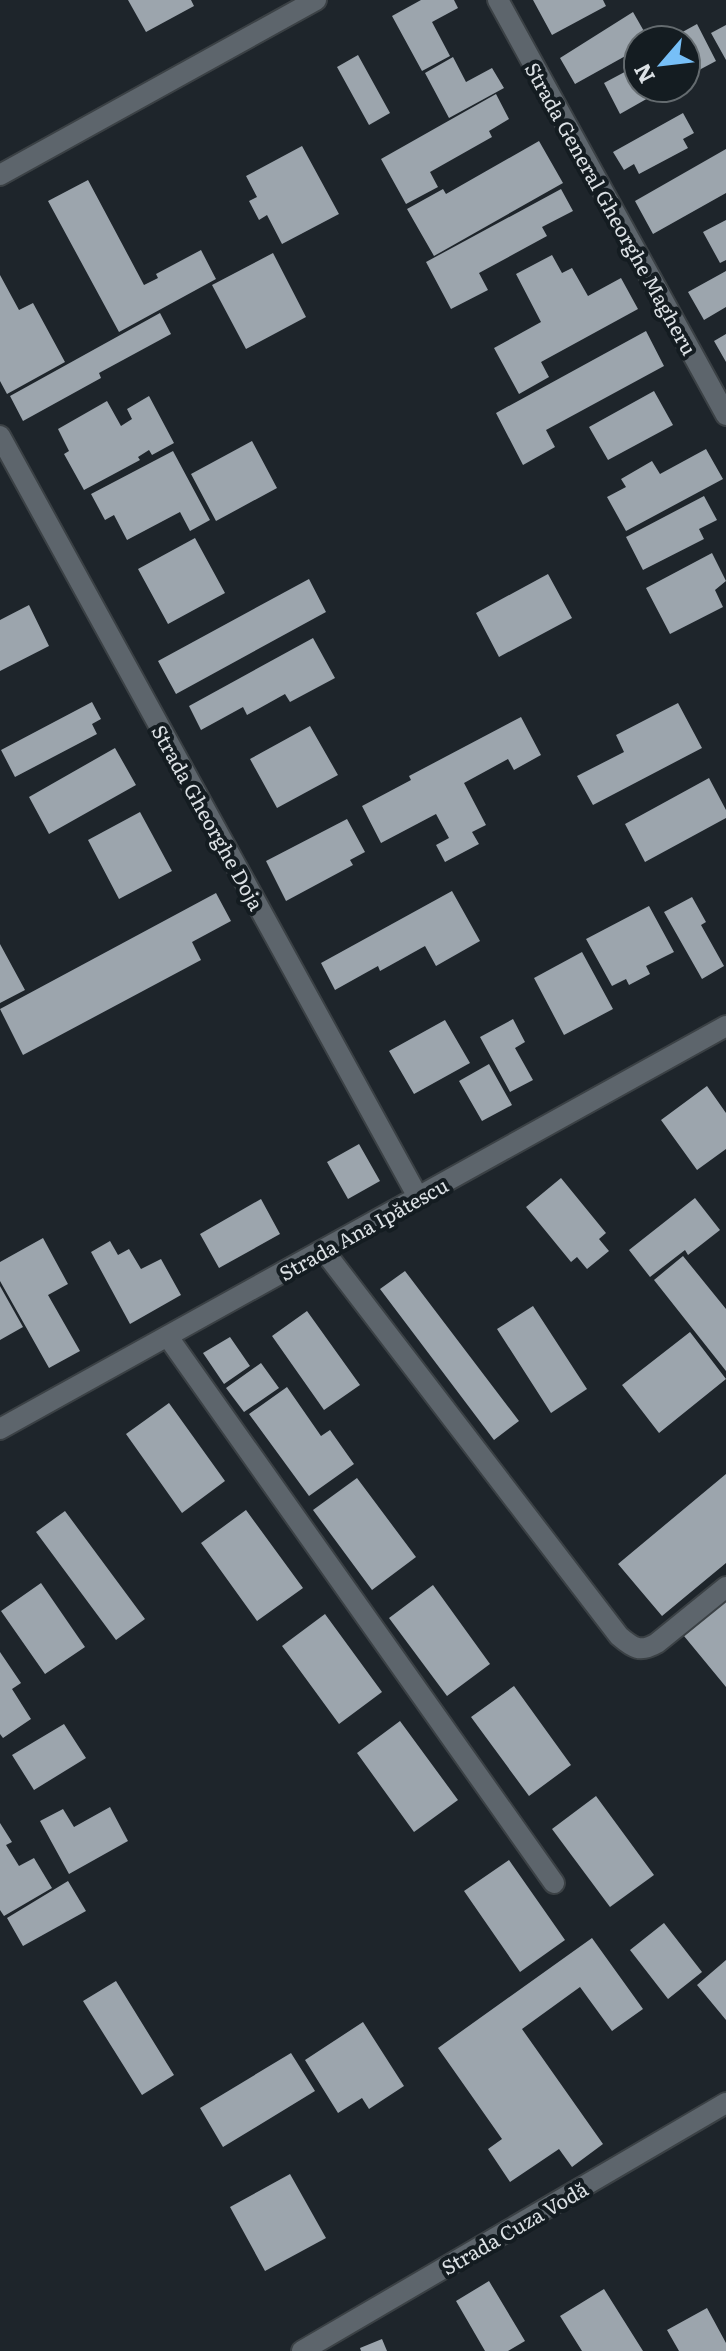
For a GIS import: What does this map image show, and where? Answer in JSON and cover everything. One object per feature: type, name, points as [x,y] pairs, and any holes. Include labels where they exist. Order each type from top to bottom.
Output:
[{"type":"street","points":[[0,175],[316,0]]},
{"type":"street","name":"Strada General Gheorghe Magheru","points":[[498,0],[726,415]]},
{"type":"street","name":"Strada Gheorghe Doja","points":[[0,436],[418,1197]]},
{"type":"street","name":"Strada Ana Ipătescu","points":[[0,1429],[726,1026]]},
{"type":"street","points":[[324,1251],[619,1636],[634,1649],[646,1649],[657,1643],[726,1587]]},
{"type":"street","points":[[168,1337],[554,1883]]},
{"type":"street","name":"Strada Cuza Vodă","points":[[302,2351],[726,2103]]},
{"type":"building","points":[[128,0],[191,0],[194,6],[146,32]]},
{"type":"building","points":[[421,0],[454,0],[458,8],[432,22],[450,56],[422,71],[392,16]]},
{"type":"building","points":[[533,0],[603,0],[606,6],[552,35]]},
{"type":"building","points":[[633,12],[640,24],[622,24],[622,58],[575,84],[560,58]]},
{"type":"building","points":[[726,25],[726,60],[711,33]]},
{"type":"building","points":[[702,34],[716,61],[702,68]]},
{"type":"building","points":[[358,55],[390,113],[369,125],[337,67]]},
{"type":"building","points":[[453,57],[466,82],[492,68],[504,88],[449,118],[425,73]]},
{"type":"building","points":[[622,73],[622,104],[638,104],[620,114],[604,83]]},
{"type":"building","points":[[496,94],[509,119],[489,131],[492,137],[430,172],[438,187],[406,204],[381,159]]},
{"type":"building","points":[[683,113],[694,133],[683,139],[688,148],[639,174],[634,164],[624,170],[613,152]]},
{"type":"building","points":[[539,141],[563,183],[434,256],[407,209],[443,189],[446,194]]},
{"type":"building","points":[[302,146],[339,214],[282,244],[267,215],[259,220],[249,201],[257,197],[246,176]]},
{"type":"building","points":[[726,149],[726,193],[653,234],[635,201]]},
{"type":"building","points":[[88,180],[144,285],[158,278],[156,274],[201,250],[216,279],[119,332],[48,201]]},
{"type":"building","points":[[561,189],[573,211],[542,227],[547,236],[479,273],[488,290],[451,309],[426,262]]},
{"type":"building","points":[[726,220],[726,260],[720,263],[703,232]]},
{"type":"building","points":[[273,253],[306,317],[246,349],[212,285]]},
{"type":"building","points":[[552,255],[562,273],[572,268],[588,296],[621,278],[638,309],[541,362],[549,377],[519,394],[494,348],[541,322],[516,274]]},
{"type":"building","points":[[726,271],[726,307],[704,320],[688,292]]},
{"type":"building","points":[[0,275],[19,310],[33,303],[65,362],[7,394],[0,381]]},
{"type":"building","points":[[160,313],[171,334],[99,373],[101,378],[23,421],[10,396]]},
{"type":"building","points":[[646,331],[664,366],[546,430],[555,447],[523,465],[496,413]]},
{"type":"building","points":[[726,334],[726,362],[714,341]]},
{"type":"building","points":[[654,391],[673,425],[608,460],[589,427]]},
{"type":"building","points":[[149,396],[174,443],[152,455],[149,450],[138,457],[140,460],[84,490],[64,454],[69,451],[58,429],[107,401],[121,426],[132,419],[127,409]]},
{"type":"building","points":[[252,441],[277,488],[216,521],[191,474]]},
{"type":"building","points":[[706,449],[723,479],[626,531],[607,497],[626,487],[621,479],[652,461],[660,474]]},
{"type":"building","points":[[173,451],[210,520],[190,531],[180,512],[127,540],[114,515],[105,520],[91,494]]},
{"type":"building","points":[[704,496],[717,520],[699,529],[704,539],[643,570],[626,537]]},
{"type":"building","points":[[195,538],[225,593],[168,624],[138,569]]},
{"type":"building","points":[[712,553],[726,581],[715,590],[723,607],[670,634],[646,588]]},
{"type":"building","points":[[548,574],[572,618],[499,657],[476,613]]},
{"type":"building","points":[[309,579],[326,612],[176,694],[158,661]]},
{"type":"building","points":[[29,605],[49,646],[0,671],[0,620]]},
{"type":"building","points":[[313,638],[335,678],[290,702],[285,694],[247,715],[243,707],[201,730],[189,706]]},
{"type":"building","points":[[92,702],[101,719],[92,724],[97,734],[15,777],[1,750]]},
{"type":"building","points":[[678,703],[702,748],[593,805],[577,776],[624,752],[616,735]]},
{"type":"building","points":[[521,717],[541,755],[514,770],[508,759],[464,783],[486,825],[472,832],[479,844],[445,862],[436,845],[449,838],[436,814],[381,843],[362,806],[411,780],[409,776]]},
{"type":"building","points":[[310,726],[338,775],[277,808],[250,759]]},
{"type":"building","points":[[115,748],[136,785],[49,834],[29,797]]},
{"type":"building","points":[[709,778],[726,810],[726,818],[645,862],[625,824]]},
{"type":"building","points":[[140,812],[172,871],[119,899],[88,840]]},
{"type":"building","points":[[347,819],[365,852],[350,860],[353,865],[286,901],[266,861]]},
{"type":"building","points":[[452,891],[480,941],[436,966],[425,946],[380,971],[378,966],[335,990],[321,963]]},
{"type":"building","points":[[216,893],[231,921],[192,942],[201,960],[23,1055],[0,1009]]},
{"type":"building","points":[[692,897],[706,922],[701,925],[724,966],[702,979],[664,912]]},
{"type":"building","points":[[649,906],[674,952],[646,966],[650,974],[629,985],[626,979],[612,986],[586,939]]},
{"type":"building","points":[[0,944],[25,990],[0,1003]]},
{"type":"building","points":[[582,952],[613,1009],[564,1035],[534,978]]},
{"type":"building","points":[[513,1019],[525,1042],[515,1048],[533,1080],[510,1092],[480,1037]]},
{"type":"building","points":[[445,1020],[470,1063],[414,1094],[389,1051]]},
{"type":"building","points":[[489,1064],[512,1105],[482,1121],[459,1081]]},
{"type":"building","points":[[707,1086],[726,1113],[726,1149],[697,1170],[661,1120]]},
{"type":"building","points":[[359,1144],[380,1181],[348,1199],[327,1162]]},
{"type":"building","points":[[561,1178],[606,1233],[599,1239],[609,1251],[587,1269],[577,1257],[571,1262],[526,1207]]},
{"type":"building","points":[[695,1198],[720,1230],[688,1255],[685,1250],[650,1277],[629,1250]]},
{"type":"building","points":[[261,1199],[280,1234],[219,1268],[200,1234]]},
{"type":"building","points":[[43,1238],[68,1284],[48,1295],[80,1351],[49,1368],[0,1281],[0,1262]]},
{"type":"building","points":[[110,1241],[118,1255],[129,1249],[141,1269],[161,1259],[181,1295],[130,1324],[91,1252]]},
{"type":"building","points":[[683,1256],[726,1309],[726,1371],[654,1280]]},
{"type":"building","points":[[405,1271],[519,1421],[494,1440],[380,1289]]},
{"type":"building","points":[[0,1286],[23,1327],[0,1340]]},
{"type":"building","points":[[533,1306],[587,1389],[551,1413],[497,1329]]},
{"type":"building","points":[[307,1311],[360,1385],[324,1410],[272,1336]]},
{"type":"building","points":[[690,1332],[726,1379],[659,1433],[622,1385]]},
{"type":"building","points":[[230,1337],[250,1366],[224,1384],[203,1353]]},
{"type":"building","points":[[261,1363],[279,1388],[244,1412],[226,1388]]},
{"type":"building","points":[[287,1387],[321,1436],[330,1430],[354,1464],[309,1496],[249,1414]]},
{"type":"building","points":[[169,1403],[225,1481],[182,1513],[126,1434]]},
{"type":"building","points":[[726,1474],[726,1563],[662,1616],[618,1564]]},
{"type":"building","points":[[357,1478],[416,1557],[372,1590],[313,1510]]},
{"type":"building","points":[[246,1510],[303,1588],[257,1621],[201,1543]]},
{"type":"building","points":[[65,1511],[145,1619],[116,1640],[36,1532]]},
{"type":"building","points":[[41,1583],[85,1647],[45,1674],[1,1611]]},
{"type":"building","points":[[433,1585],[490,1664],[447,1696],[389,1618]]},
{"type":"building","points":[[726,1601],[726,1687],[684,1636]]},
{"type":"building","points":[[325,1614],[382,1692],[339,1724],[282,1646]]},
{"type":"building","points":[[0,1652],[21,1683],[12,1689],[31,1719],[3,1738],[0,1734]]},
{"type":"building","points":[[514,1686],[571,1765],[529,1796],[471,1717]]},
{"type":"building","points":[[400,1721],[458,1800],[414,1832],[357,1753]]},
{"type":"building","points":[[64,1724],[86,1758],[34,1790],[12,1755]]},
{"type":"building","points":[[596,1796],[654,1875],[610,1907],[552,1829]]},
{"type":"building","points":[[110,1807],[128,1841],[69,1874],[40,1821],[63,1809],[74,1827]]},
{"type":"building","points":[[0,1823],[12,1842],[6,1845],[19,1866],[34,1858],[52,1888],[4,1916],[0,1910]]},
{"type":"building","points":[[509,1860],[565,1940],[520,1972],[464,1891]]},
{"type":"building","points":[[68,1881],[86,1911],[23,1946],[7,1918]]},
{"type":"building","points":[[664,1923],[702,1972],[668,1999],[630,1950]]},
{"type":"building","points":[[592,1938],[643,2009],[612,2031],[580,1987],[522,2029],[603,2144],[572,2167],[559,2149],[510,2182],[488,2149],[502,2139],[438,2048]]},
{"type":"building","points":[[726,1960],[726,2020],[697,1985]]},
{"type":"building","points":[[116,1981],[174,2075],[142,2095],[83,2001]]},
{"type":"building","points":[[363,2022],[404,2086],[369,2109],[362,2098],[338,2113],[305,2060]]},
{"type":"building","points":[[291,2053],[315,2091],[223,2147],[200,2108]]},
{"type":"building","points":[[290,2174],[326,2238],[265,2271],[230,2207]]},
{"type":"building","points":[[489,2281],[525,2341],[508,2351],[485,2351],[456,2301]]},
{"type":"building","points":[[604,2289],[643,2351],[582,2351],[560,2316]]},
{"type":"building","points":[[707,2308],[726,2343],[726,2351],[679,2351],[667,2330]]},
{"type":"building","points":[[382,2339],[387,2351],[361,2351],[360,2348]]}]
